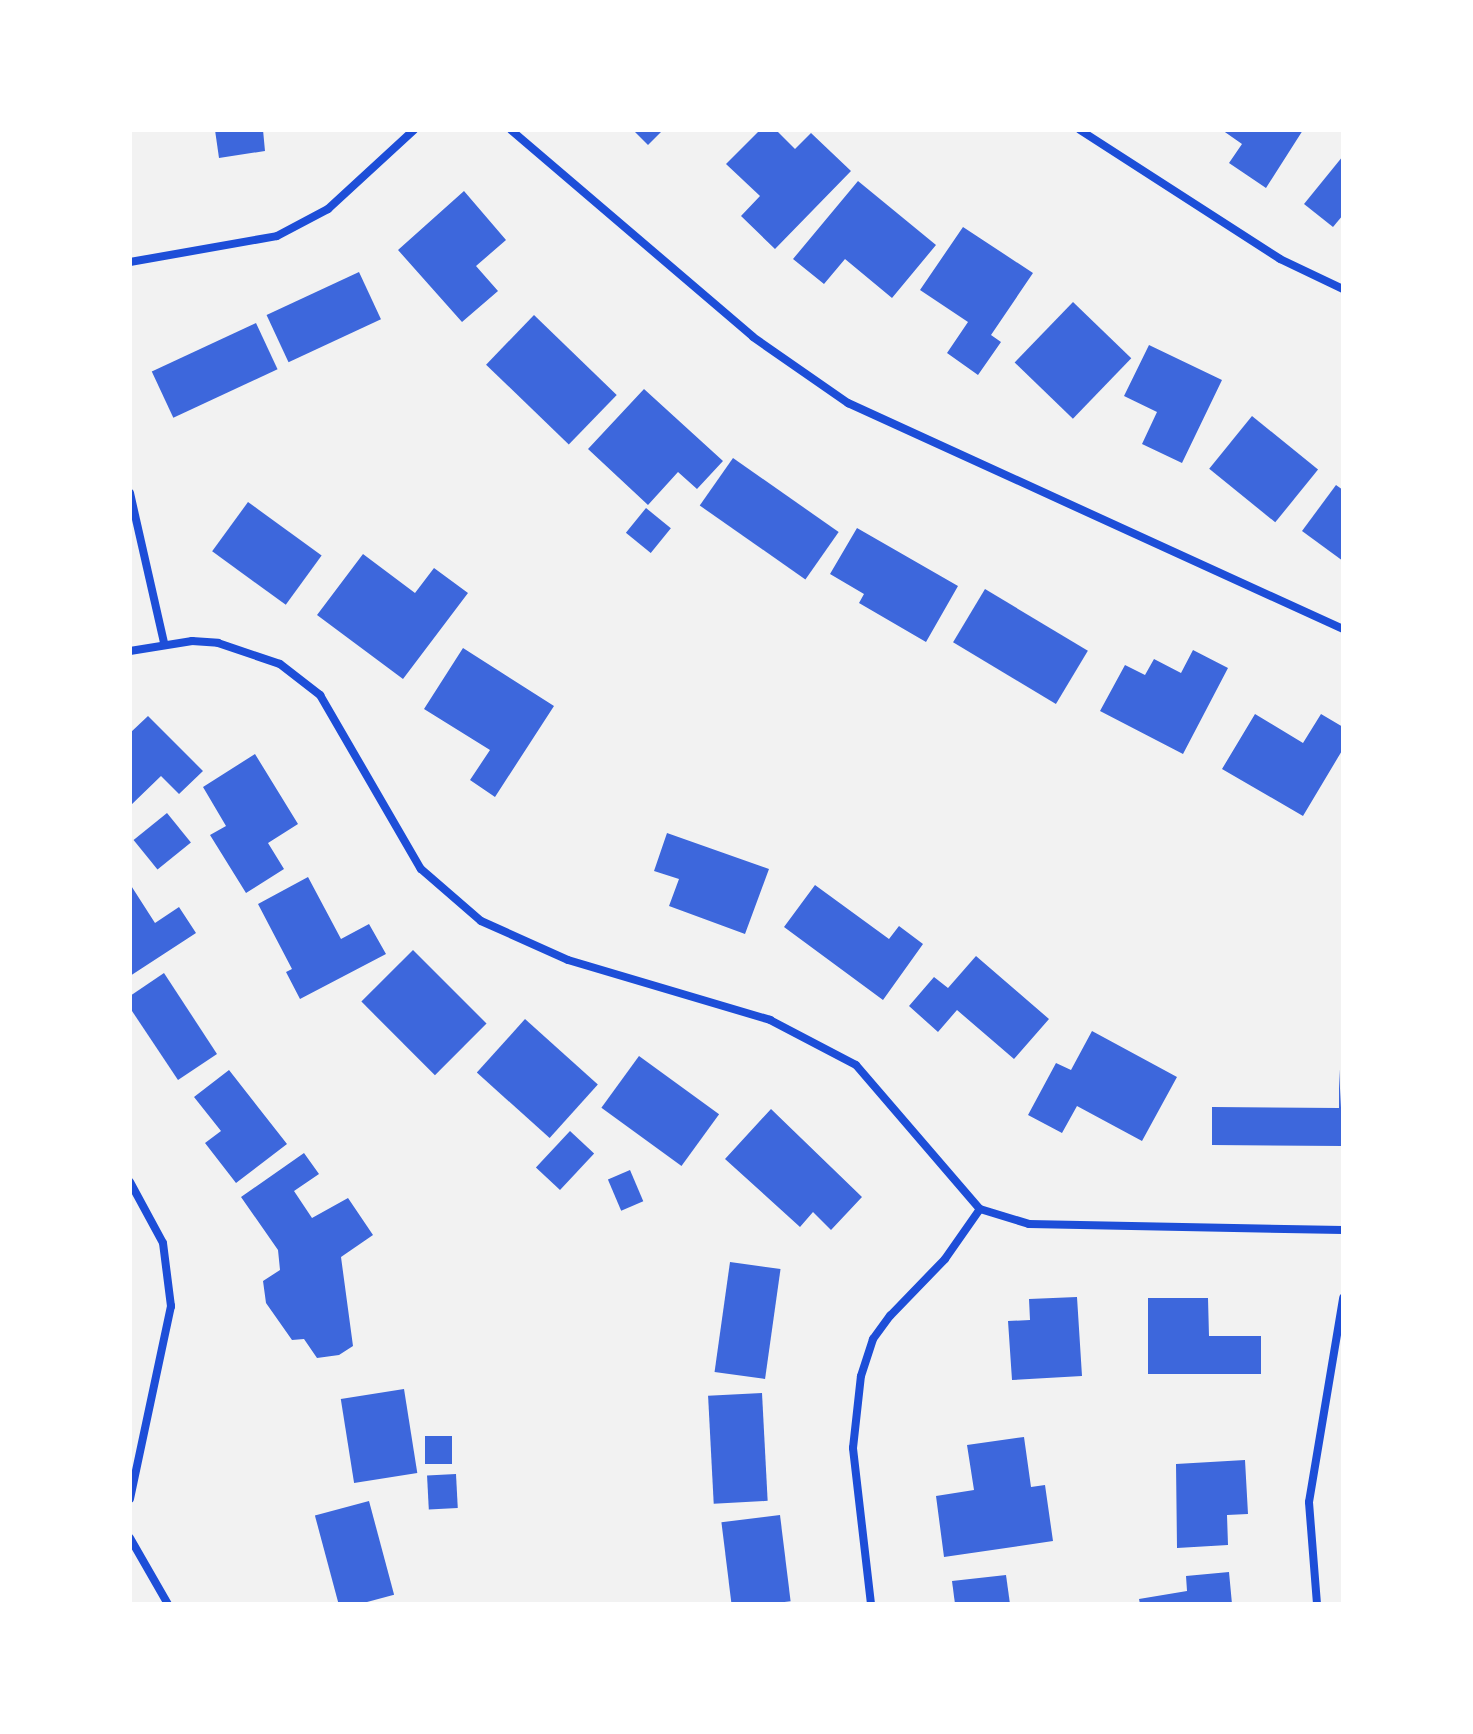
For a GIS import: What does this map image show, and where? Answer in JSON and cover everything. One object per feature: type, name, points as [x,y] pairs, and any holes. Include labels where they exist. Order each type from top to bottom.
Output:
[{"type":"street","points":[[130,262],[277,236],[328,209],[414,130]]},
{"type":"street","points":[[511,130],[753,337],[848,403],[1343,629]]},
{"type":"street","points":[[1080,130],[1280,259],[1343,289]]},
{"type":"street","points":[[130,493],[164,643]]},
{"type":"street","points":[[130,651],[164,643],[218,643],[255,653],[300,677],[320,695],[421,869],[481,921],[568,960],[770,1020],[856,1065],[980,1209],[1029,1224],[1343,1230]]},
{"type":"street","points":[[130,1182],[163,1243],[171,1306],[130,1499]]},
{"type":"street","points":[[871,1604],[853,1448],[861,1376],[881,1327],[945,1259],[980,1209]]},
{"type":"street","points":[[1317,1604],[1309,1502],[1343,1298]]},
{"type":"street","points":[[130,1538],[168,1604]]},
{"type":"building","points":[[215,130],[263,130],[265,151],[219,158]]},
{"type":"building","points":[[633,130],[663,130],[648,145]]},
{"type":"building","points":[[760,130],[776,130],[795,149],[811,133],[851,171],[775,249],[741,216],[760,196],[726,164]]},
{"type":"building","points":[[1222,130],[1303,130],[1266,188],[1229,163],[1242,144]]},
{"type":"building","points":[[1343,156],[1343,215],[1333,227],[1304,204]]},
{"type":"building","points":[[858,181],[936,245],[892,298],[845,259],[824,284],[793,259]]},
{"type":"building","points":[[464,191],[506,240],[476,266],[498,291],[462,322],[398,250]]},
{"type":"building","points":[[963,227],[1033,273],[991,335],[1001,342],[978,375],[947,353],[968,322],[920,290]]},
{"type":"building","points":[[359,272],[381,319],[289,362],[267,315]]},
{"type":"building","points":[[1073,302],[1131,358],[1073,419],[1015,362]]},
{"type":"building","points":[[534,315],[617,395],[569,445],[486,365]]},
{"type":"building","points":[[256,323],[278,369],[173,418],[152,372]]},
{"type":"building","points":[[1149,345],[1222,380],[1182,463],[1142,444],[1157,412],[1124,396]]},
{"type":"building","points":[[644,389],[723,461],[697,489],[678,472],[648,505],[588,449]]},
{"type":"building","points":[[1252,416],[1318,469],[1275,522],[1209,469]]},
{"type":"building","points":[[733,458],[839,532],[805,580],[700,506]]},
{"type":"building","points":[[1336,485],[1343,490],[1343,561],[1302,531]]},
{"type":"building","points":[[248,502],[322,555],[286,605],[212,551]]},
{"type":"building","points":[[646,508],[671,528],[651,553],[626,533]]},
{"type":"building","points":[[857,528],[958,586],[926,642],[859,603],[864,594],[830,574]]},
{"type":"building","points":[[363,554],[415,593],[434,568],[468,593],[403,679],[317,615]]},
{"type":"building","points":[[985,589],[1088,651],[1056,704],[953,642]]},
{"type":"building","points":[[463,648],[554,706],[495,797],[470,780],[490,750],[424,709]]},
{"type":"building","points":[[1193,650],[1228,668],[1183,754],[1100,711],[1125,665],[1145,675],[1154,659],[1181,673]]},
{"type":"building","points":[[1255,714],[1303,743],[1321,714],[1343,727],[1343,749],[1303,816],[1222,769]]},
{"type":"building","points":[[148,716],[203,771],[179,794],[161,776],[130,806],[130,733]]},
{"type":"building","points":[[255,754],[298,824],[268,843],[284,869],[246,893],[210,835],[226,826],[203,787]]},
{"type":"building","points":[[167,813],[191,843],[157,870],[134,840]]},
{"type":"building","points":[[667,833],[769,869],[745,934],[669,906],[679,879],[654,871]]},
{"type":"building","points":[[308,877],[341,939],[369,924],[386,954],[300,999],[286,972],[292,969],[258,904]]},
{"type":"building","points":[[130,884],[155,923],[179,907],[196,933],[130,976]]},
{"type":"building","points":[[815,885],[889,939],[899,926],[923,944],[883,1000],[784,927]]},
{"type":"building","points":[[413,950],[487,1024],[435,1075],[361,1002]]},
{"type":"building","points":[[976,956],[1049,1019],[1014,1059],[957,1010],[938,1032],[909,1006],[934,977],[948,988]]},
{"type":"building","points":[[164,973],[217,1054],[178,1080],[130,1008],[130,996]]},
{"type":"building","points":[[525,1019],[598,1085],[550,1138],[477,1073]]},
{"type":"building","points":[[1092,1031],[1177,1077],[1142,1141],[1077,1106],[1062,1133],[1028,1115],[1056,1063],[1071,1070]]},
{"type":"building","points":[[639,1056],[719,1114],[681,1166],[601,1108]]},
{"type":"building","points":[[1339,1069],[1343,1146],[1212,1145],[1212,1107],[1339,1108]]},
{"type":"building","points":[[229,1070],[287,1144],[236,1183],[205,1143],[221,1131],[194,1097]]},
{"type":"building","points":[[771,1109],[862,1197],[831,1230],[813,1212],[800,1227],[725,1159]]},
{"type":"building","points":[[570,1131],[594,1154],[560,1190],[536,1168]]},
{"type":"building","points":[[304,1153],[319,1174],[294,1191],[312,1218],[348,1198],[373,1235],[341,1257],[353,1346],[339,1355],[317,1358],[304,1339],[292,1340],[266,1303],[263,1281],[280,1270],[278,1250],[241,1197]]},
{"type":"building","points":[[630,1170],[643,1201],[621,1211],[608,1179]]},
{"type":"building","points":[[730,1262],[781,1269],[765,1379],[715,1372]]},
{"type":"building","points":[[1077,1297],[1082,1376],[1012,1380],[1008,1321],[1030,1320],[1029,1299]]},
{"type":"building","points":[[1148,1298],[1208,1298],[1209,1336],[1261,1336],[1261,1374],[1148,1374]]},
{"type":"building","points":[[404,1389],[417,1473],[354,1483],[341,1399]]},
{"type":"building","points":[[762,1393],[768,1501],[714,1504],[708,1396]]},
{"type":"building","points":[[425,1436],[452,1436],[452,1464],[425,1464]]},
{"type":"building","points":[[1024,1437],[1031,1487],[1045,1485],[1053,1541],[944,1557],[936,1496],[974,1490],[967,1445]]},
{"type":"building","points":[[1245,1460],[1248,1514],[1227,1515],[1228,1545],[1177,1548],[1176,1464]]},
{"type":"building","points":[[456,1474],[458,1508],[429,1509],[427,1476]]},
{"type":"building","points":[[369,1501],[394,1595],[359,1604],[339,1604],[315,1515]]},
{"type":"building","points":[[780,1515],[791,1601],[731,1604],[721,1522]]},
{"type":"building","points":[[1229,1572],[1232,1604],[1140,1604],[1139,1599],[1187,1591],[1186,1576]]},
{"type":"building","points":[[1006,1575],[1010,1604],[955,1604],[952,1581]]}]
